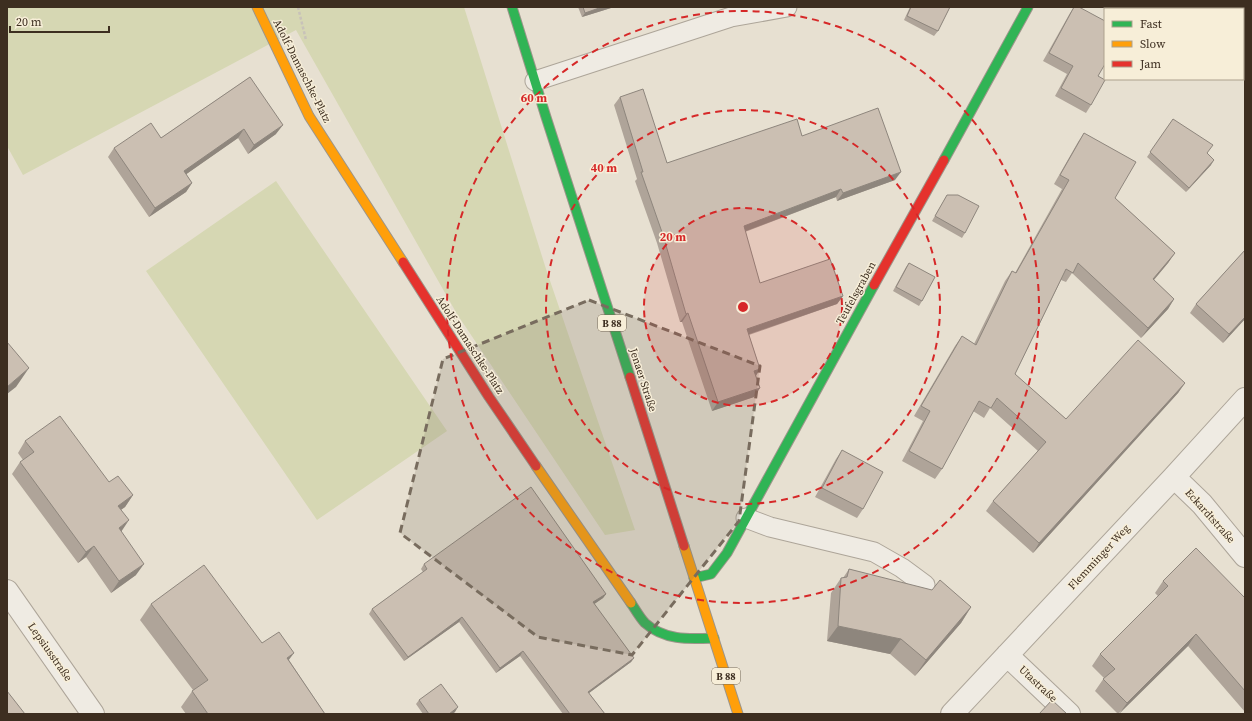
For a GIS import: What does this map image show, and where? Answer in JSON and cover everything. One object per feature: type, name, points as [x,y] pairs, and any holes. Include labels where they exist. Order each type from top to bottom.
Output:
[{"type":"street","name":"Adolf-Damaschke-Platz","points":[[257,7],[309,116],[489,397],[645,622],[663,635],[681,639],[714,638]]},
{"type":"street","name":"Jenaer Straße","points":[[512,7],[738,714]]},
{"type":"street","name":"Teufelsgraben","points":[[694,578],[711,574],[727,553],[1028,7]]},
{"type":"street","name":"Flemminger Weg","points":[[952,714],[1245,399]]},
{"type":"street","name":"Eckardtstraße","points":[[1174,477],[1202,504],[1245,556]]},
{"type":"street","name":"Lepsiusstraße","points":[[7,591],[93,714]]},
{"type":"street","name":"Utastraße","points":[[1007,655],[1069,714]]},
{"type":"lane","points":[[535,81],[731,17],[787,7]]},
{"type":"lane","points":[[746,518],[770,528],[874,552],[902,568],[925,585]]},
{"type":"highlighted area","points":[[589,300],[760,366],[739,521],[632,655],[538,637],[400,533],[443,359]]},
{"type":"green space","points":[[7,7],[464,7],[546,269],[635,530],[605,535],[457,314],[296,30],[23,175],[7,146]]},
{"type":"green space","points":[[276,181],[447,431],[317,520],[146,271]]},
{"type":"building","points":[[583,7],[602,7],[585,13]]},
{"type":"building","points":[[911,7],[950,7],[938,31],[907,16]]},
{"type":"building","points":[[1074,7],[1079,7],[1104,20],[1104,66],[1098,76],[1105,80],[1091,105],[1061,88],[1073,66],[1049,53]]},
{"type":"building","points":[[1142,7],[1189,7],[1188,8]]},
{"type":"building","points":[[250,77],[283,125],[254,145],[244,129],[184,171],[192,183],[155,208],[114,148],[151,123],[161,138]]},
{"type":"building","points":[[643,89],[667,163],[797,119],[802,136],[878,108],[901,172],[843,193],[841,189],[744,226],[760,283],[830,259],[843,296],[747,329],[760,369],[754,371],[760,388],[718,402],[688,313],[686,314],[663,235],[641,172],[643,172],[620,97]]},
{"type":"building","points":[[1173,119],[1213,145],[1207,153],[1214,160],[1189,188],[1150,152]]},
{"type":"building","points":[[1084,133],[1136,162],[1115,198],[1175,253],[1153,279],[1174,299],[1148,328],[1078,263],[1073,273],[1066,269],[1015,374],[1066,419],[1138,340],[1185,383],[1039,543],[993,501],[1046,442],[997,398],[991,408],[979,401],[942,469],[909,451],[930,411],[921,406],[962,336],[976,345],[1012,271],[1016,273],[1069,180],[1060,175]]},
{"type":"building","points":[[947,195],[958,195],[979,206],[965,233],[935,216]]},
{"type":"building","points":[[1245,250],[1245,317],[1229,334],[1196,304]]},
{"type":"building","points":[[909,263],[935,277],[922,301],[896,287]]},
{"type":"building","points":[[7,342],[29,368],[7,387]]},
{"type":"building","points":[[60,416],[109,482],[118,476],[133,495],[118,506],[129,520],[119,528],[144,564],[119,581],[94,546],[86,552],[20,462],[34,452],[25,441]]},
{"type":"building","points":[[842,450],[883,472],[863,509],[822,488]]},
{"type":"building","points":[[531,487],[606,594],[593,602],[634,658],[588,692],[605,714],[570,714],[523,651],[500,668],[462,617],[408,657],[372,609],[427,569],[424,564]]},
{"type":"building","points":[[1196,548],[1245,598],[1245,691],[1196,634],[1127,703],[1103,679],[1115,669],[1100,654],[1168,586],[1163,581]]},
{"type":"building","points":[[204,565],[262,643],[279,632],[294,653],[287,658],[325,714],[208,714],[192,691],[208,680],[151,604]]},
{"type":"building","points":[[849,569],[932,590],[940,580],[971,607],[926,660],[901,639],[838,626],[841,578],[847,577]]},
{"type":"building","points":[[441,684],[458,707],[449,714],[429,714],[419,700]]},
{"type":"building","points":[[7,691],[25,714],[7,714]]},
{"type":"building","points":[[1052,700],[1067,714],[1039,714]]},
{"type":"traffic: fast","points":[[512,7],[630,377]]},
{"type":"traffic: fast","points":[[944,160],[1028,7]]},
{"type":"traffic: fast","points":[[694,578],[711,574],[727,553],[874,285]]},
{"type":"traffic: fast","points":[[631,603],[645,623],[661,633],[678,638],[714,638]]},
{"type":"traffic: slow","points":[[257,7],[309,116],[403,262]]},
{"type":"traffic: slow","points":[[536,466],[631,603]]},
{"type":"traffic: slow","points":[[684,546],[738,714]]},
{"type":"traffic: jam","points":[[874,285],[944,160]]},
{"type":"traffic: jam","points":[[403,262],[489,397],[536,466]]},
{"type":"traffic: jam","points":[[630,377],[684,546]]}]
